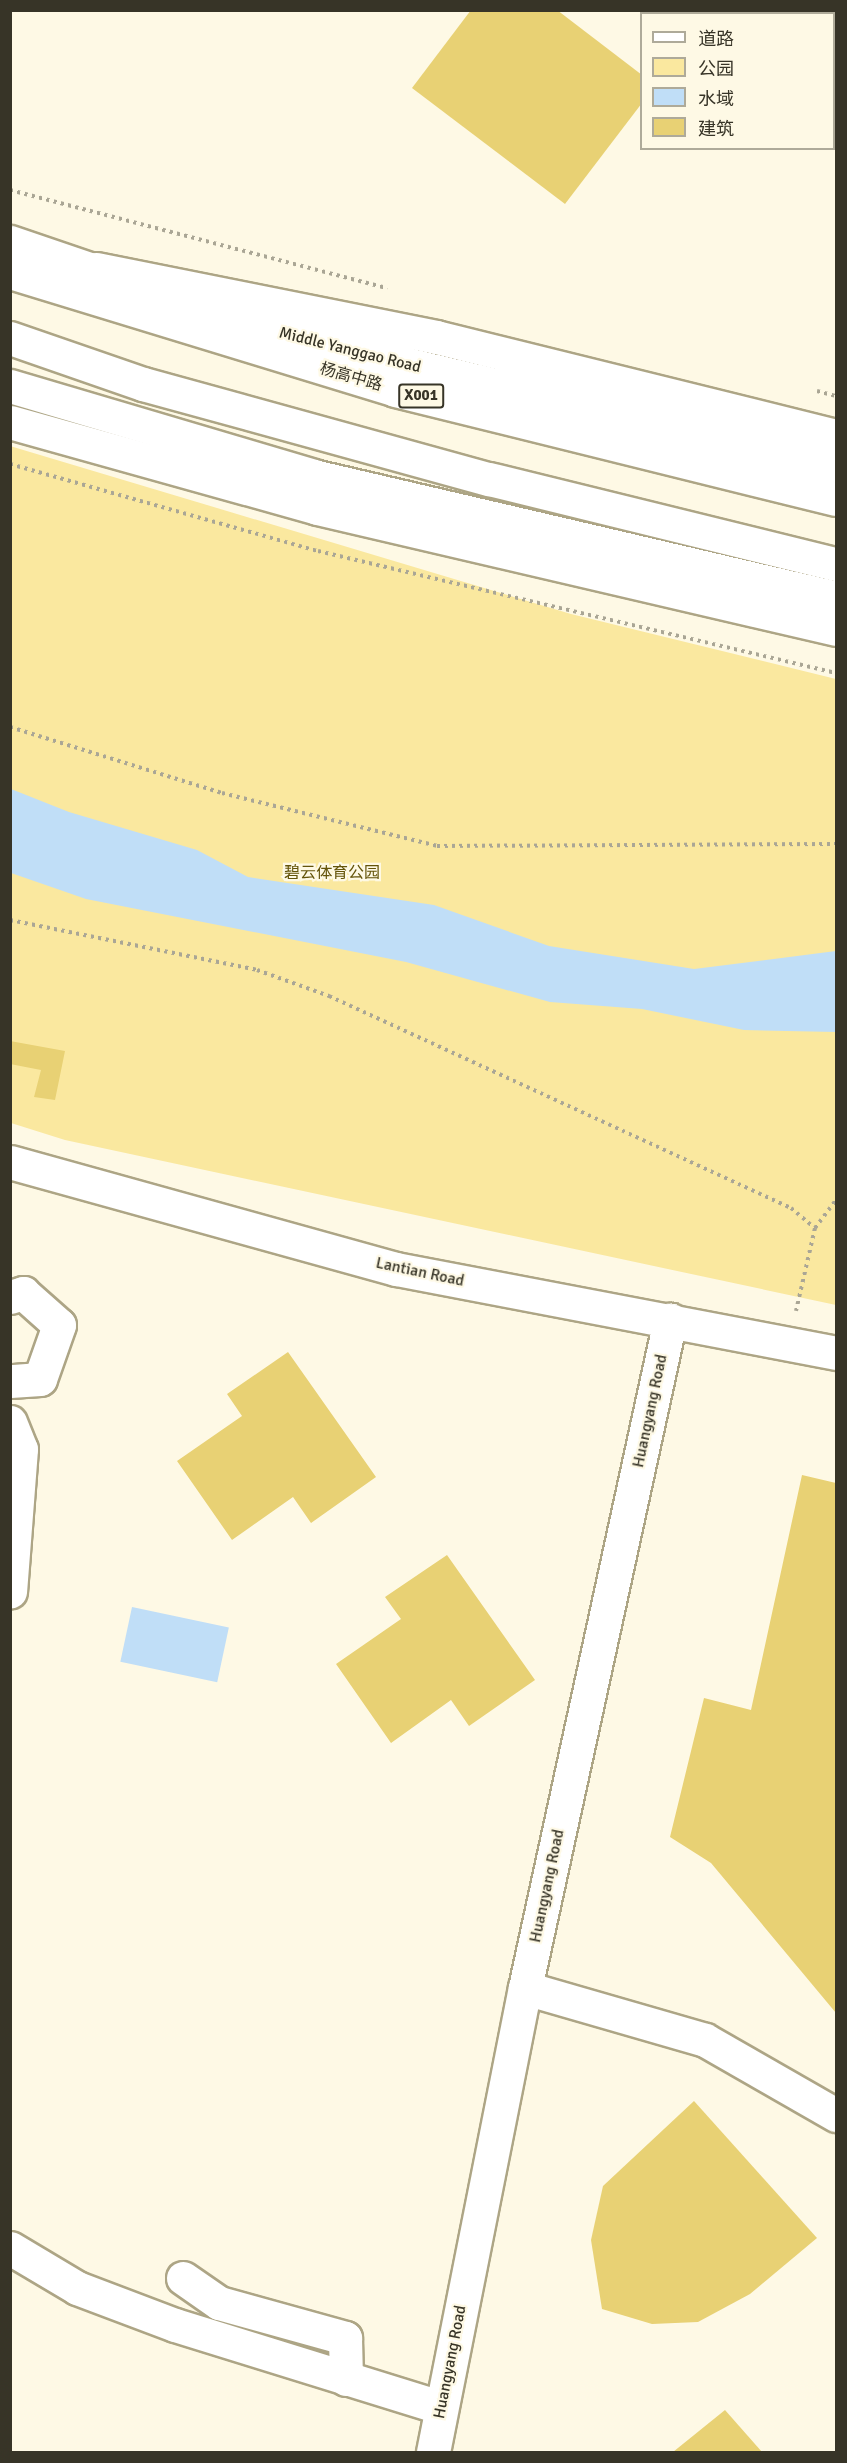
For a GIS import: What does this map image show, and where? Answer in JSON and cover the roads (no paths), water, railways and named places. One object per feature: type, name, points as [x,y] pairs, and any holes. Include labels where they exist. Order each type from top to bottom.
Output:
[{"type":"main road","name":"Middle Yanggao Road","points":[[10,242],[96,269],[283,335],[837,466]]},
{"type":"main road","points":[[96,269],[436,337],[837,436]]},
{"type":"main road","name":"杨高中路","points":[[10,272],[396,390],[837,499]]},
{"type":"main road","points":[[10,338],[143,384],[489,479],[837,564]]},
{"type":"main road","points":[[10,386],[313,476],[837,598]]},
{"type":"main road","points":[[10,422],[317,508],[837,629]]},
{"type":"main road","name":"Lantian Road","points":[[10,1162],[396,1269],[837,1353]]},
{"type":"main road","points":[[10,1296],[23,1293],[59,1325],[40,1379],[10,1381]]},
{"type":"main road","name":"Huangyang Road","points":[[433,2452],[440,2407],[525,1988],[670,1320]]},
{"type":"main road","points":[[10,1422],[21,1449],[10,1592]]},
{"type":"main road","points":[[525,1988],[705,2040],[837,2115]]},
{"type":"main road","points":[[10,2248],[88,2292],[346,2379],[440,2407]]},
{"type":"main road","points":[[183,2278],[219,2303],[345,2338],[346,2379]]},
{"type":"water","points":[[11,789],[69,812],[197,850],[248,877],[434,905],[549,946],[694,969],[836,951],[836,1032],[744,1030],[642,1009],[550,1002],[406,962],[86,899],[11,873]]},
{"type":"water","points":[[132,1607],[229,1628],[217,1682],[120,1662]]},
{"type":"park label","name":"碧云体育公园","points":[[332,873]]}]
